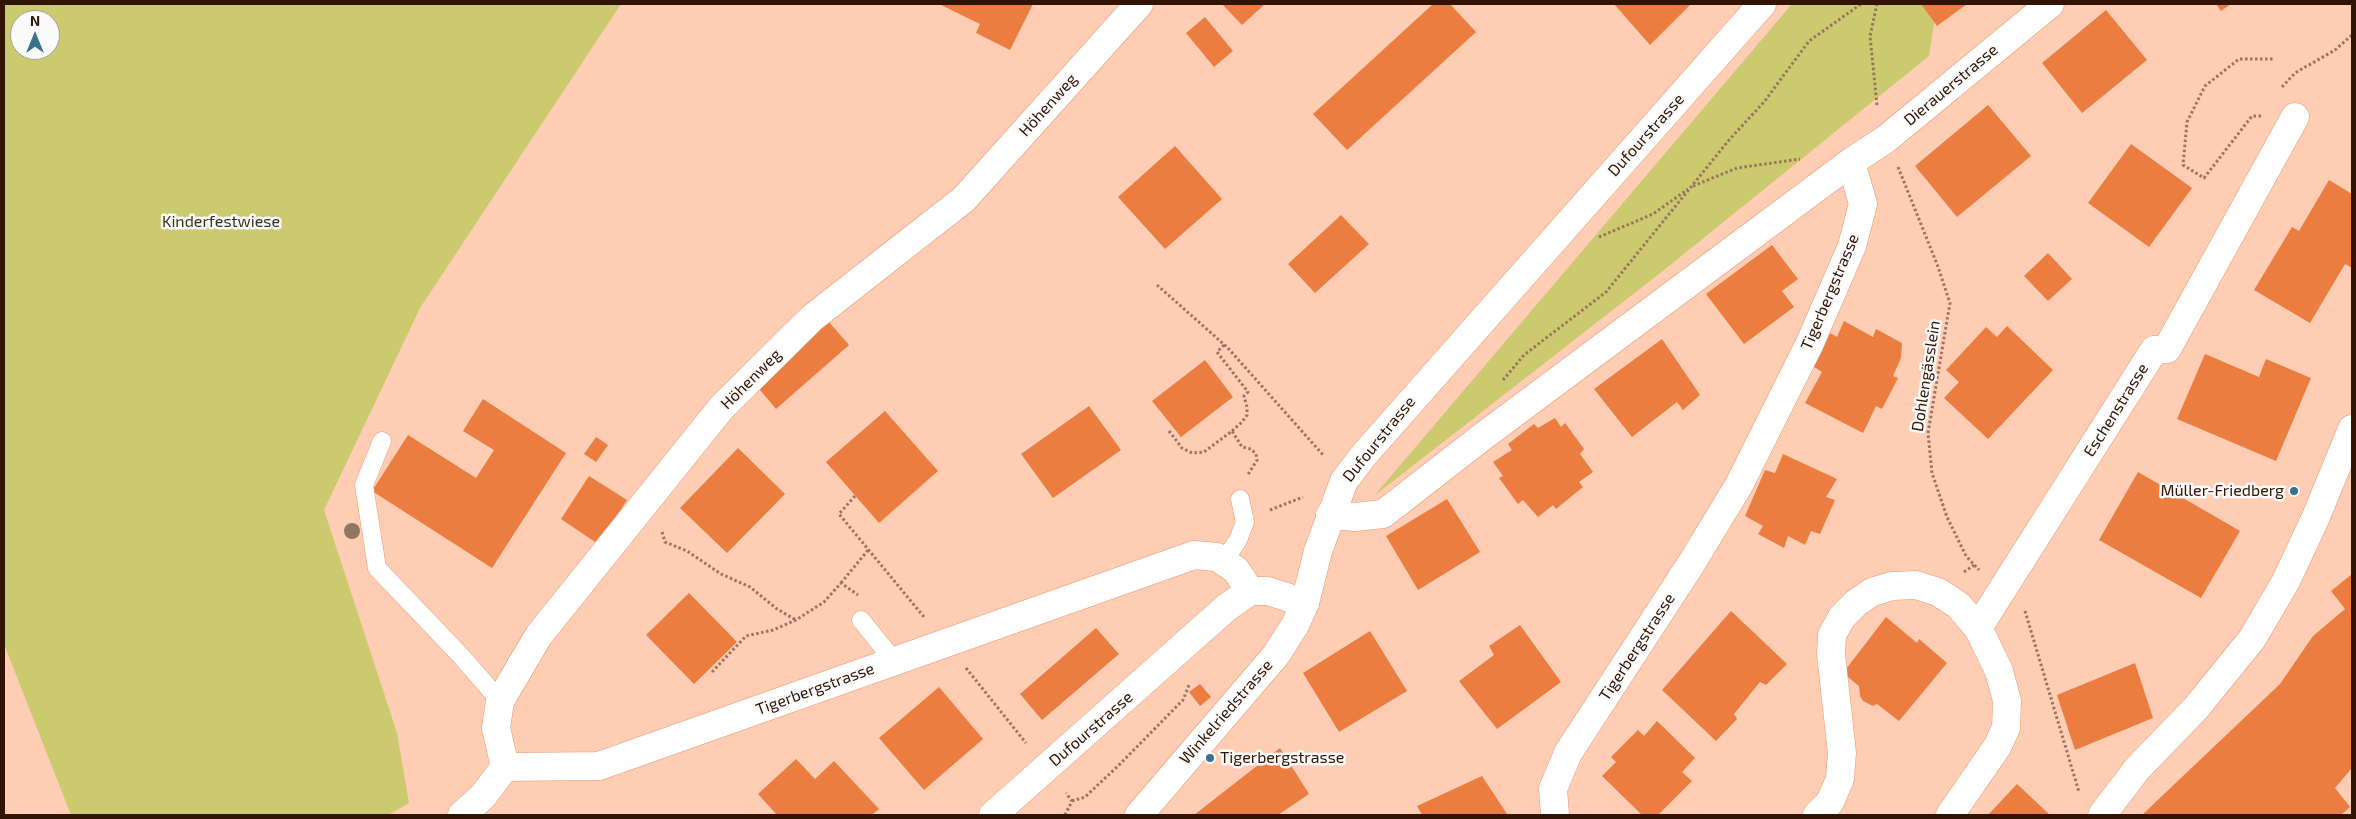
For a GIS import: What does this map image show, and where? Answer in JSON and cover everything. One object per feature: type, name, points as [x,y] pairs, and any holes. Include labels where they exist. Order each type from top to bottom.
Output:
[{"type":"street","name":"Höhenweg","points":[[505,767],[496,728],[500,700],[539,636],[722,407],[812,318],[964,199],[1139,4]]},
{"type":"street","name":"Dufourstrasse","points":[[1304,603],[1330,516],[1344,481],[1362,456],[1762,4]]},
{"type":"street","name":"Dierauerstrasse","points":[[1851,162],[1886,138],[2050,4]]},
{"type":"street","name":"Eschenstrasse","points":[[1978,628],[2154,350],[2167,348],[2295,117]]},
{"type":"street","points":[[1330,516],[1355,517],[1383,514],[1482,437],[1851,162]]},
{"type":"street","name":"Tigerbergstrasse","points":[[1555,815],[1553,789],[1568,753],[1691,564],[1739,485],[1810,343],[1852,246],[1862,204],[1851,162]]},
{"type":"street","points":[[2102,815],[2137,769],[2196,708],[2252,639],[2286,581],[2315,519],[2352,429]]},
{"type":"street","name":"Tigerbergstrasse","points":[[505,767],[599,766],[1194,554],[1217,557],[1224,561]]},
{"type":"street","points":[[1224,561],[1236,570],[1250,591],[1268,591],[1304,603]]},
{"type":"street","points":[[1817,815],[1830,802],[1840,779],[1842,753],[1831,654],[1832,635],[1842,617],[1856,603],[1872,592],[1892,586],[1916,585],[1938,592],[1958,605],[1978,628],[1998,671],[2007,701],[2006,728],[1997,747],[1950,815]]},
{"type":"street","name":"Dufourstrasse","points":[[993,815],[1226,608],[1250,591]]},
{"type":"street","name":"Winkelriedstrasse","points":[[1139,815],[1276,655],[1294,625],[1304,603]]},
{"type":"street","points":[[462,815],[483,796],[505,767]]},
{"type":"lane","points":[[382,441],[364,486],[377,568],[462,657],[500,700]]},
{"type":"lane","points":[[1224,561],[1238,540],[1245,522],[1240,498]]},
{"type":"lane","points":[[861,620],[894,661]]},
{"type":"path","points":[[1606,292],[1692,186],[1764,102],[1809,41],[1861,4]]},
{"type":"path","points":[[1877,4],[1870,36],[1877,110]]},
{"type":"path","points":[[2268,119],[2260,115],[2252,116],[2204,178],[2183,165],[2187,122],[2205,86],[2239,59],[2275,59]]},
{"type":"path","points":[[1591,241],[1653,214],[1692,186],[1737,168],[1801,159]]},
{"type":"path","name":"Dohlengässlein","points":[[1902,178],[1938,264],[1950,303],[1928,433],[1932,473],[1947,517],[1966,556],[1983,574]]},
{"type":"path","points":[[1158,285],[1224,345],[1327,461]]},
{"type":"path","points":[[1169,431],[1182,448],[1192,453],[1204,452],[1242,422],[1246,415],[1244,396],[1248,392],[1217,352],[1224,345]]},
{"type":"path","points":[[1232,431],[1242,447],[1251,449],[1256,454],[1257,460],[1248,473],[1240,498]]},
{"type":"path","points":[[1272,510],[1308,494]]},
{"type":"path","points":[[855,496],[840,514],[926,619]]},
{"type":"path","points":[[660,528],[665,542],[687,551],[721,574],[750,587],[777,609],[796,620]]},
{"type":"path","points":[[712,672],[746,636],[773,630],[796,620],[824,602],[869,549]]},
{"type":"path","points":[[841,583],[851,588],[877,613],[872,634]]},
{"type":"path","points":[[2024,606],[2074,782]]},
{"type":"path","points":[[964,665],[1028,745]]},
{"type":"path","points":[[1065,815],[1072,801],[1085,797],[1183,700]]},
{"type":"path","points":[[1062,789],[1072,801]]},
{"type":"green space","name":"Kinderfestwiese","points":[[4,4],[621,4],[420,308],[324,510],[397,733],[409,803],[388,815],[71,815],[4,644]]},
{"type":"green space","points":[[1792,4],[1937,4],[1929,56],[1664,270],[1374,496]]},
{"type":"building","points":[[939,4],[1033,4],[1010,50],[976,33],[980,24]]},
{"type":"building","points":[[1222,4],[1265,4],[1242,25]]},
{"type":"building","points":[[1433,4],[1450,4],[1476,32],[1347,150],[1313,114]]},
{"type":"building","points":[[1614,4],[1691,4],[1650,45]]},
{"type":"building","points":[[1921,4],[1967,4],[1937,26]]},
{"type":"building","points":[[2216,4],[2231,4],[2221,11]]},
{"type":"building","points":[[2106,10],[2147,60],[2082,113],[2042,63]]},
{"type":"building","points":[[1205,17],[1233,51],[1214,67],[1186,33]]},
{"type":"building","points":[[1988,105],[2031,156],[1957,217],[1915,166]]},
{"type":"building","points":[[2131,144],[2192,188],[2149,247],[2088,203]]},
{"type":"building","points":[[1175,146],[1222,199],[1165,249],[1118,197]]},
{"type":"building","points":[[2329,180],[2352,194],[2352,268],[2345,264],[2310,323],[2254,290],[2292,227],[2299,231]]},
{"type":"building","points":[[1341,215],[1369,244],[1315,293],[1288,264]]},
{"type":"building","points":[[1772,245],[1798,279],[1782,291],[1794,307],[1744,344],[1706,294]]},
{"type":"building","points":[[2048,253],[2072,279],[2048,301],[2024,276]]},
{"type":"building","points":[[828,321],[849,345],[776,409],[755,384]]},
{"type":"building","points":[[1844,321],[1873,337],[1876,329],[1902,343],[1901,358],[1893,376],[1898,378],[1882,409],[1876,406],[1863,433],[1805,403],[1822,372],[1813,366],[1830,333],[1837,337]]},
{"type":"building","points":[[2007,326],[2053,370],[1988,439],[1944,398],[1959,382],[1946,370],[1986,327],[1997,337]]},
{"type":"building","points":[[1662,339],[1700,395],[1683,410],[1677,402],[1632,437],[1594,389]]},
{"type":"building","points":[[2205,354],[2259,377],[2266,359],[2311,378],[2276,461],[2177,419]]},
{"type":"building","points":[[1205,360],[1233,397],[1181,437],[1152,401]]},
{"type":"building","points":[[483,399],[566,453],[492,568],[372,491],[408,435],[476,478],[494,450],[463,431]]},
{"type":"building","points":[[1089,406],[1121,450],[1053,498],[1021,454]]},
{"type":"building","points":[[885,411],[938,471],[879,523],[826,462]]},
{"type":"building","points":[[1555,418],[1561,427],[1565,423],[1584,449],[1580,454],[1593,472],[1579,482],[1583,487],[1556,509],[1553,505],[1538,517],[1523,500],[1518,504],[1499,478],[1503,476],[1493,462],[1512,450],[1508,444],[1534,424],[1538,428]]},
{"type":"building","points":[[596,437],[608,445],[596,462],[584,454]]},
{"type":"building","points":[[738,448],[785,494],[727,553],[680,508]]},
{"type":"building","points":[[1783,454],[1837,479],[1826,497],[1835,500],[1820,534],[1811,531],[1805,545],[1788,536],[1784,548],[1758,534],[1763,526],[1745,516],[1765,470],[1775,473]]},
{"type":"building","points":[[2138,472],[2240,531],[2201,598],[2099,540]]},
{"type":"building","points":[[589,476],[627,500],[598,544],[561,519]]},
{"type":"building","points":[[1447,499],[1480,552],[1418,590],[1386,536]]},
{"type":"building","points":[[2352,574],[2352,768],[2335,788],[2350,807],[2341,815],[2142,815],[2280,684],[2313,636],[2345,609],[2331,591]]},
{"type":"building","points":[[689,593],[737,642],[694,684],[646,635]]},
{"type":"building","points":[[1731,611],[1787,664],[1766,685],[1760,682],[1734,714],[1737,719],[1716,741],[1662,690]]},
{"type":"building","points":[[1886,617],[1917,643],[1919,639],[1947,663],[1899,721],[1877,704],[1873,706],[1863,701],[1860,696],[1859,686],[1843,673]]},
{"type":"building","points":[[1520,625],[1561,682],[1497,729],[1459,681],[1494,655],[1489,646]]},
{"type":"building","points":[[1096,628],[1119,654],[1042,720],[1020,694]]},
{"type":"building","points":[[1370,631],[1407,691],[1339,732],[1303,673]]},
{"type":"building","points":[[2135,663],[2153,718],[2075,750],[2057,695]]},
{"type":"building","points":[[1200,684],[1211,697],[1200,706],[1189,692]]},
{"type":"building","points":[[939,687],[983,739],[924,790],[879,738]]},
{"type":"building","points":[[1657,721],[1695,758],[1682,772],[1692,781],[1658,815],[1642,815],[1602,776],[1616,762],[1611,757],[1638,730],[1644,736]]},
{"type":"building","points":[[1280,748],[1309,794],[1278,815],[1194,815]]},
{"type":"building","points":[[796,759],[815,779],[834,761],[879,809],[872,815],[777,815],[758,794]]},
{"type":"building","points":[[1482,776],[1507,814],[1422,815],[1417,806]]},
{"type":"building","points":[[2017,784],[2050,815],[1988,815]]},
{"type":"place","name":"Müller-Friedberg","points":[[2294,491]]},
{"type":"place","name":"Tigerbergstrasse","points":[[1210,758]]}]
